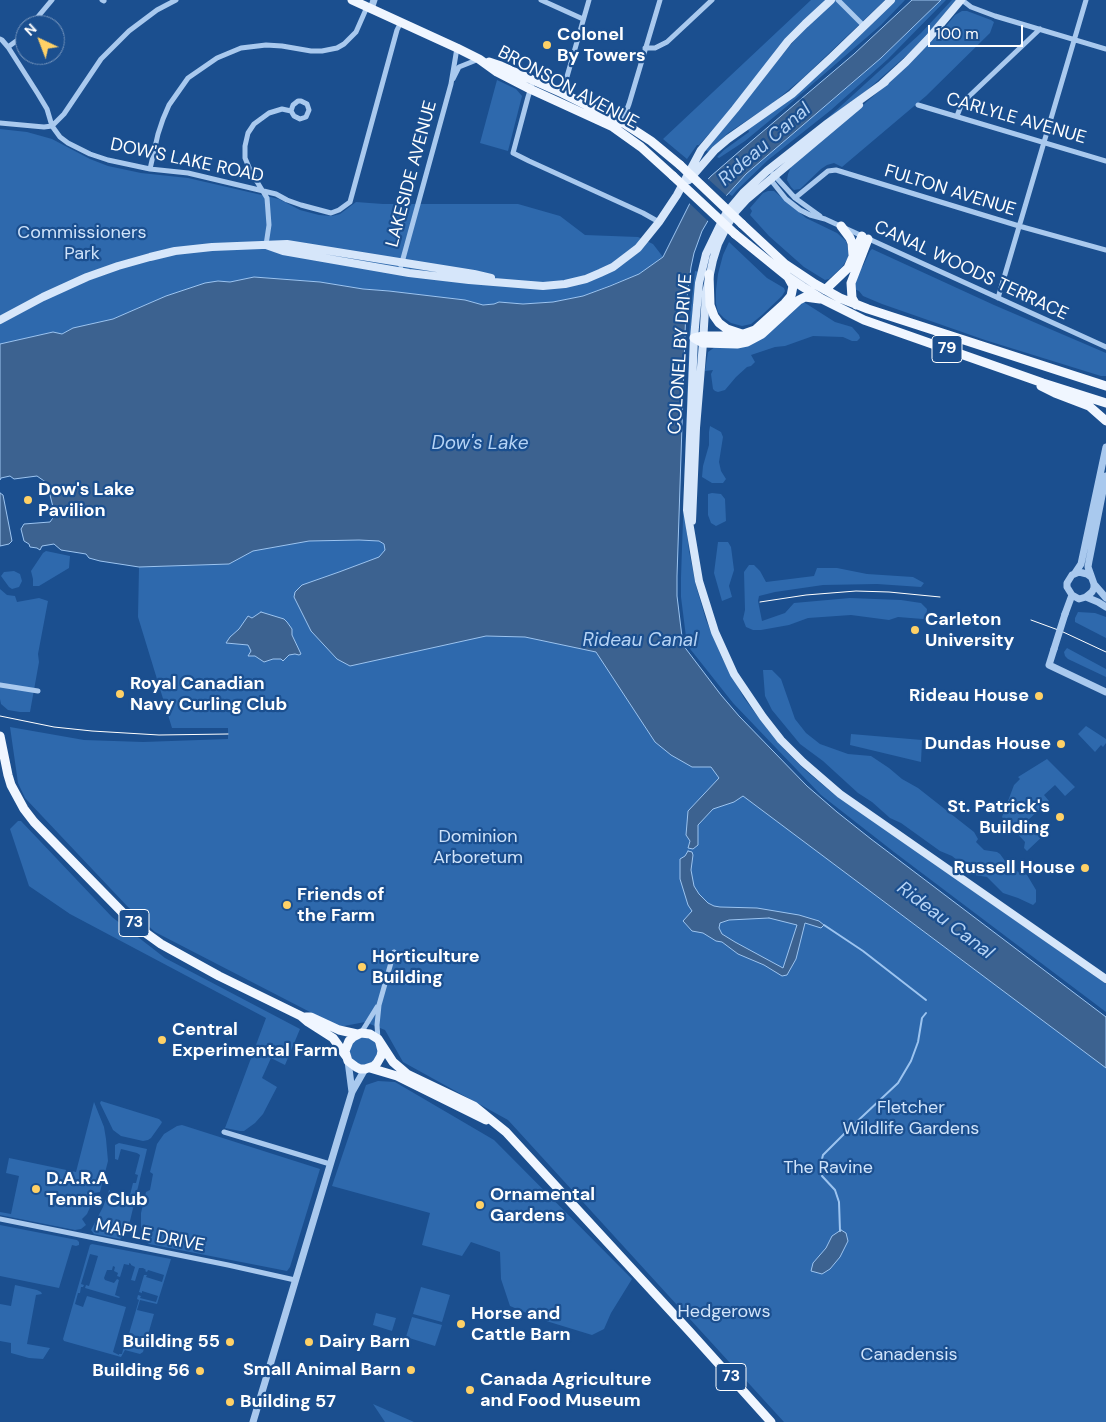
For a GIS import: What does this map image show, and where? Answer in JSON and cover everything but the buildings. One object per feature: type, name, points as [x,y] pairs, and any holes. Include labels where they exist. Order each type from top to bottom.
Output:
[{"type":"main road","name":"BRONSON AVENUE","points":[[352,0],[371,5],[401,22],[479,59],[497,72],[622,122],[638,131],[680,165],[785,264],[823,294],[866,321],[1106,403]]},
{"type":"main road","points":[[680,191],[694,161],[710,138],[792,37],[831,0]]},
{"type":"main road","points":[[266,245],[283,251],[400,271],[469,280],[543,286],[565,284],[600,274],[613,267],[638,248],[680,191],[721,144],[792,94],[890,0]]},
{"type":"main road","name":"COLONEL BY DRIVE","points":[[962,0],[929,38],[885,82],[828,123],[771,175],[746,200],[732,218],[718,244],[706,293],[700,339],[687,510],[699,581],[715,632],[746,693],[788,748],[845,798],[1106,979]]},
{"type":"main road","name":"BRONSON AVENUE","points":[[561,98],[613,127],[641,147],[735,234],[788,277],[823,294],[1106,386]]},
{"type":"main road","name":"COLONEL BY DRIVE","points":[[700,339],[699,283],[706,254],[713,238],[738,198],[771,175]]},
{"type":"main road","points":[[841,226],[852,243],[852,260]]},
{"type":"main road","points":[[700,339],[737,344],[747,342],[762,334],[799,300],[823,294],[848,268],[865,238]]},
{"type":"main road","points":[[856,305],[852,298],[851,282],[865,238]]},
{"type":"main road","points":[[0,320],[43,297],[87,277],[118,266],[150,256],[175,251],[234,245],[287,244],[474,274],[513,283]]},
{"type":"main road","points":[[710,274],[710,305],[714,316],[727,329],[744,335]]},
{"type":"main road","points":[[700,339],[744,335],[758,327],[789,300],[793,286],[788,277]]},
{"type":"main road","points":[[1022,375],[1055,393],[1090,406],[1106,421]]},
{"type":"main road","name":"73","points":[[0,736],[8,775],[24,809],[34,822],[143,931],[161,944],[219,976],[301,1016],[333,1038],[347,1059],[356,1067],[397,1076],[498,1126]]},
{"type":"main road","name":"73","points":[[301,1016],[311,1017],[334,1028],[359,1034],[370,1034],[379,1041],[393,1062],[407,1074],[474,1106],[516,1141],[772,1422]]},
{"type":"main road","points":[[347,1059],[346,1051],[349,1041],[359,1034]]},
{"type":"main road","points":[[367,1069],[377,1064],[381,1056],[382,1047],[379,1041]]},
{"type":"street","points":[[39,15],[52,0]]},
{"type":"street","points":[[0,123],[52,126],[64,114],[102,60],[129,30],[157,10],[176,0]]},
{"type":"street","points":[[541,0],[583,19]]},
{"type":"street","points":[[561,98],[589,0]]},
{"type":"street","points":[[622,122],[660,0]]},
{"type":"street","points":[[645,48],[655,48],[667,42],[712,0]]},
{"type":"street","points":[[838,0],[864,26]]},
{"type":"street","points":[[962,0],[971,7],[995,16],[1106,49]]},
{"type":"street","points":[[998,298],[1086,0]]},
{"type":"street","points":[[150,169],[163,119],[169,105],[188,78],[217,58],[242,48],[266,45],[322,51],[338,48],[356,32],[371,5]]},
{"type":"street","name":"DOW'S LAKE ROAD","points":[[52,126],[63,139],[90,154],[108,160],[150,169],[188,173],[276,194],[287,200],[324,212],[331,212],[350,202],[397,30],[401,22]]},
{"type":"street","points":[[957,116],[962,103],[1040,28]]},
{"type":"street","points":[[0,39],[8,47],[45,106],[52,126]]},
{"type":"street","points":[[8,47],[15,42]]},
{"type":"street","name":"LAKESIDE AVENUE","points":[[400,271],[451,84],[457,48]]},
{"type":"street","name":"LAKESIDE AVENUE","points":[[451,84],[460,67],[479,59]]},
{"type":"street","points":[[532,85],[513,153],[643,212],[659,222]]},
{"type":"street","name":"CARLYLE AVENUE","points":[[918,105],[1106,161]]},
{"type":"street","points":[[266,245],[269,225],[267,198],[245,158],[245,146],[248,133],[254,124],[269,112],[282,108],[291,111]]},
{"type":"street","name":"FULTON AVENUE","points":[[795,198],[828,171],[836,170],[1019,226],[1106,250]]},
{"type":"street","name":"CANAL WOODS TERRACE","points":[[771,175],[795,198],[825,219]]},
{"type":"street","name":"CANAL WOODS TERRACE","points":[[771,175],[786,199],[810,215],[841,226],[1106,347]]},
{"type":"street","points":[[1106,447],[1081,564],[1068,583],[1068,590],[1072,596],[1079,599],[1086,597],[1092,592],[1092,580],[1088,567],[1106,476]]},
{"type":"street","points":[[1075,573],[1084,572],[1106,598]]},
{"type":"street","points":[[1072,596],[1049,665],[1106,692]]},
{"type":"street","points":[[1086,597],[1106,607]]},
{"type":"street","points":[[0,686],[38,691]]},
{"type":"street","points":[[379,1041],[377,1025],[379,1004],[394,952]]},
{"type":"street","points":[[359,1034],[379,1004]]},
{"type":"street","points":[[347,1059],[352,1092]]},
{"type":"street","points":[[253,1422],[352,1092],[367,1069]]},
{"type":"street","points":[[224,1132],[330,1164]]},
{"type":"street","name":"MAPLE DRIVE","points":[[0,1219],[174,1255],[228,1264],[295,1280]]},
{"type":"green space","points":[[811,0],[827,0],[697,145],[687,159],[663,139]]},
{"type":"green space","points":[[836,0],[885,0],[804,77],[773,103],[728,133],[708,152],[706,150],[787,49],[807,26]]},
{"type":"green space","points":[[894,0],[905,0],[881,25],[786,107],[745,141],[719,158],[717,157],[749,132],[748,128]]},
{"type":"green space","points":[[941,0],[946,0],[888,59],[831,110],[768,160],[732,196],[729,194],[729,191],[746,174],[881,58]]},
{"type":"green space","points":[[952,0],[956,0],[908,54],[866,91],[820,125],[921,33]]},
{"type":"green space","points":[[962,11],[967,11],[994,22],[990,33],[926,96],[842,167],[834,163],[827,165],[800,189],[794,190],[787,180],[791,167],[892,80],[942,31],[955,15]]},
{"type":"green space","points":[[497,80],[516,89],[522,96],[508,151],[480,143]]},
{"type":"green space","name":"Commissioners Park","points":[[0,129],[27,132],[52,139],[90,159],[108,166],[141,173],[188,178],[279,199],[300,210],[319,215],[332,216],[340,214],[356,202],[383,204],[518,204],[560,216],[585,235],[638,237],[653,244],[663,257],[639,274],[583,296],[553,302],[523,304],[499,302],[483,305],[465,300],[363,289],[320,282],[254,277],[230,282],[218,281],[166,296],[113,319],[73,328],[62,334],[53,332],[0,344]]},
{"type":"green space","points":[[774,191],[806,218],[837,233],[846,241],[849,253],[848,258],[842,267],[829,279],[825,280],[804,267],[769,236],[750,215],[752,211],[750,208],[763,193]]},
{"type":"green space","points":[[729,242],[767,278],[784,288],[785,291],[751,324],[742,326],[731,323],[724,318],[718,312],[716,304],[718,274]]},
{"type":"green space","points":[[872,249],[994,305],[1106,353],[1106,376],[985,340],[863,296],[854,289],[857,272],[863,266]]},
{"type":"green space","points":[[695,271],[699,272],[694,296],[691,332],[686,525],[696,586],[706,620],[722,658],[744,698],[785,750],[829,790],[1106,984],[1106,1012],[821,795],[733,703],[687,645],[681,597],[681,577],[690,316]]},
{"type":"green space","points":[[802,301],[835,322],[852,327],[860,338],[857,341],[852,341],[843,337],[813,336],[751,355],[755,362],[751,366],[747,367],[736,377],[725,390],[715,391],[711,374],[713,370],[705,371],[708,352]]},
{"type":"green space","points":[[710,426],[721,432],[723,437],[719,462],[721,471],[726,479],[723,483],[712,483],[702,477],[709,445]]},
{"type":"green space","points":[[708,494],[721,494],[725,499],[726,521],[716,526],[711,523],[708,515]]},
{"type":"green space","name":"Dominion Arboretum","points":[[309,541],[379,541],[384,544],[385,550],[379,557],[302,585],[350,666],[485,636],[525,637],[596,652],[655,742],[692,767],[711,766],[719,778],[1106,1068],[1106,1422],[784,1422],[508,1120],[403,1062],[385,1030],[365,1022],[339,1027],[155,932],[127,906],[25,798],[18,783],[10,727],[84,740],[143,742],[228,739],[228,728],[172,728],[138,617],[139,567],[229,564],[253,551]]},
{"type":"green space","points":[[718,542],[728,542],[731,547],[734,570],[729,586],[732,597],[722,601],[714,573]]},
{"type":"green space","points":[[46,551],[70,556],[69,568],[39,586],[33,586],[31,571]]},
{"type":"green space","points":[[749,565],[754,565],[760,571],[766,582],[814,576],[817,568],[837,568],[867,574],[913,577],[924,583],[921,587],[877,584],[823,585],[775,592],[759,596],[758,601],[762,621],[785,613],[794,603],[850,598],[901,600],[921,603],[927,609],[926,618],[898,617],[889,620],[851,615],[808,618],[789,625],[753,630],[746,627],[743,619],[745,610],[744,572]]},
{"type":"green space","points":[[14,571],[20,574],[22,581],[19,587],[12,589],[1,576],[4,572]]},
{"type":"green space","points":[[0,589],[7,595],[15,596],[17,602],[39,598],[48,601],[30,712],[8,710],[1,704]]},
{"type":"green space","points":[[1078,612],[1095,613],[1106,617],[1106,638],[1075,622]]},
{"type":"green space","points":[[1067,648],[1106,669],[1106,677],[1068,659],[1064,652]]},
{"type":"green space","points":[[763,670],[772,670],[781,679],[795,719],[806,733],[820,744],[848,754],[871,756],[902,779],[918,788],[974,832],[978,839],[976,842],[984,850],[997,852],[1011,869],[1027,875],[1036,890],[1036,902],[1033,905],[1003,893],[987,877],[975,875],[952,856],[940,851],[901,823],[890,818],[800,744],[772,710],[765,696]]},
{"type":"green space","points":[[1086,726],[1106,739],[1103,747],[1101,745],[1095,752],[1078,734]]},
{"type":"green space","points":[[851,734],[922,740],[921,762],[850,745]]},
{"type":"green space","points":[[1047,759],[1075,787],[1065,796],[1055,785],[1044,795],[1049,801],[1028,820],[1038,832],[1042,829],[1046,833],[1027,851],[1024,848],[1025,842],[1002,817],[1014,785],[1020,779],[1018,777]]},
{"type":"green space","points":[[18,821],[21,821],[112,917],[165,958],[300,1029],[285,1065],[271,1058],[262,1078],[277,1087],[263,1114],[255,1123],[244,1131],[225,1128],[266,1018],[70,914],[29,886],[10,829]]},
{"type":"green space","points":[[364,1037],[374,1041],[378,1051],[374,1061],[364,1065],[354,1061],[350,1051],[354,1041]]},
{"type":"green space","name":"Ornamental Gardens","points":[[378,1081],[395,1082],[494,1140],[632,1279],[611,1313],[604,1329],[592,1335],[543,1320],[510,1306],[501,1279],[500,1252],[471,1242],[462,1256],[422,1245],[430,1213],[332,1186],[366,1085]]},
{"type":"green space","points":[[101,1101],[159,1119],[162,1122],[148,1140],[143,1141],[121,1136],[113,1130],[100,1103]]},
{"type":"green space","points":[[94,1102],[104,1127],[108,1161],[100,1192],[94,1193],[87,1214],[82,1219],[86,1225],[81,1229],[75,1230],[0,1215],[0,1212],[11,1214],[19,1176],[6,1173],[9,1158],[76,1172]]},
{"type":"green space","points":[[182,1125],[320,1169],[290,1267],[287,1271],[149,1244],[144,1239],[141,1213],[146,1192],[150,1190],[153,1174],[150,1172],[157,1144],[164,1134]]},
{"type":"green space","points":[[119,1143],[147,1149],[130,1221],[126,1233],[120,1239],[94,1234],[91,1230],[103,1207],[109,1190],[109,1198],[116,1200],[115,1203],[119,1204],[120,1201],[128,1203],[133,1183],[136,1183],[138,1175],[135,1174],[140,1155],[121,1149],[118,1160],[115,1159],[115,1145]]},
{"type":"green space","points":[[0,1225],[77,1240],[79,1242],[79,1245],[72,1245],[59,1288],[0,1276]]},
{"type":"green space","points":[[90,1245],[171,1259],[157,1304],[140,1300],[137,1310],[154,1314],[143,1352],[140,1354],[125,1350],[121,1357],[64,1341],[63,1339]],"holes":[[[90,1254],[98,1256],[89,1286],[86,1285],[85,1288],[119,1298],[115,1295],[119,1280],[117,1279],[114,1283],[104,1278],[107,1270],[112,1270],[113,1266],[115,1267],[114,1271],[118,1273],[117,1276],[120,1277],[124,1264],[131,1264],[135,1267],[131,1280],[135,1281],[139,1268],[143,1268],[147,1272],[148,1270],[164,1275],[162,1282],[144,1275],[139,1292],[142,1293],[142,1291],[158,1296],[156,1302],[140,1298],[141,1296],[138,1295],[137,1299],[139,1300],[128,1337],[126,1337],[122,1354],[119,1355],[113,1352],[126,1307],[87,1296],[83,1307],[75,1304],[78,1293],[80,1293],[81,1287],[84,1285],[81,1284]]]},
{"type":"green space","points":[[15,1285],[37,1290],[42,1294],[36,1295],[27,1344],[50,1348],[43,1359],[29,1358],[11,1353],[11,1343],[0,1341],[0,1304],[11,1306]]},
{"type":"green space","points":[[421,1287],[450,1295],[442,1322],[413,1314]]},
{"type":"green space","points":[[376,1313],[396,1318],[392,1331],[373,1325]]},
{"type":"green space","points":[[412,1317],[442,1325],[435,1346],[406,1337]]},
{"type":"green space","points":[[373,1404],[414,1422],[385,1422]]},
{"type":"water","name":"Dow's Lake","points":[[912,0],[941,0],[881,58],[746,174],[716,207],[702,231],[694,253],[686,305],[677,576],[677,596],[683,645],[739,716],[807,786],[871,839],[1106,1017],[1106,1068],[743,796],[734,802],[713,809],[698,825],[698,845],[693,849],[688,848],[690,841],[686,835],[688,811],[719,778],[711,767],[692,767],[671,755],[655,742],[596,652],[525,637],[486,636],[350,666],[337,659],[311,631],[294,597],[295,592],[302,585],[379,557],[385,550],[384,544],[379,541],[309,541],[253,551],[229,564],[139,567],[100,561],[89,558],[86,554],[61,550],[54,544],[42,546],[40,550],[30,547],[24,541],[21,529],[24,524],[50,522],[55,515],[47,483],[37,476],[14,479],[10,476],[0,480],[0,344],[53,332],[62,334],[73,328],[113,319],[166,296],[205,283],[230,282],[254,277],[320,282],[363,289],[465,300],[483,305],[499,302],[523,304],[553,302],[583,296],[610,286],[639,274],[663,257],[689,205],[698,190],[711,176],[854,54]]},
{"type":"water","points":[[0,493],[3,495],[12,541],[9,544],[0,546]]},
{"type":"water","points":[[261,612],[284,619],[287,622],[292,629],[292,635],[301,654],[289,655],[283,661],[281,659],[273,659],[264,662],[255,656],[248,656],[251,651],[248,645],[226,643],[248,616],[252,618]]},
{"type":"water","points":[[688,851],[692,852],[691,870],[694,886],[708,903],[714,906],[757,908],[799,915],[819,921],[824,925],[821,928],[805,923],[796,959],[787,975],[782,976],[764,965],[738,954],[722,942],[716,941],[703,933],[692,931],[683,921],[692,911],[688,905],[680,879],[680,859]],"holes":[[[769,918],[797,925],[783,968],[722,934],[719,928],[720,923],[729,920]]]},
{"type":"water","points":[[841,1230],[846,1233],[848,1241],[840,1257],[830,1269],[822,1274],[811,1271],[813,1263],[826,1248],[832,1236]]},
{"type":"pier","points":[[707,178],[728,197],[709,222],[688,202],[696,188]]},
{"type":"waterway","points":[[824,925],[863,951],[926,1000]]},
{"type":"waterway","points":[[840,1231],[839,1202],[835,1190],[822,1176],[820,1167],[823,1155],[898,1083],[911,1061],[918,1042],[922,1018],[926,1013]]},
{"type":"tram line","points":[[760,602],[806,595],[856,591],[940,597]]},
{"type":"tram line","points":[[1031,620],[1061,631],[1106,652]]},
{"type":"tram line","points":[[0,716],[54,727],[92,731],[159,735],[228,734]]},
{"type":"place","name":"Colonel By Towers","points":[[547,45]]},
{"type":"place","name":"Dow's Lake Pavilion","points":[[28,500]]},
{"type":"place","name":"Carleton University","points":[[915,630]]},
{"type":"place","name":"Royal Canadian Navy Curling Club","points":[[120,694]]},
{"type":"place","name":"Rideau House","points":[[1039,696]]},
{"type":"place","name":"Dundas House","points":[[1061,744]]},
{"type":"place","name":"St. Patrick's Building","points":[[1060,817]]},
{"type":"place","name":"Russell House","points":[[1085,868]]},
{"type":"place","name":"Friends of the Farm","points":[[287,905]]},
{"type":"place","name":"Horticulture Building","points":[[362,967]]},
{"type":"place","name":"Central Experimental Farm","points":[[162,1040]]},
{"type":"place","name":"D.A.R.A Tennis Club","points":[[36,1189]]},
{"type":"place","name":"Ornamental Gardens","points":[[480,1205]]},
{"type":"place","name":"Horse and Cattle Barn","points":[[461,1324]]},
{"type":"place","name":"Building 55","points":[[230,1342]]},
{"type":"place","name":"Dairy Barn","points":[[309,1342]]},
{"type":"place","name":"Small Animal Barn","points":[[411,1370]]},
{"type":"place","name":"Building 56","points":[[200,1371]]},
{"type":"place","name":"Canada Agriculture and Food Museum","points":[[470,1390]]},
{"type":"place","name":"Building 57","points":[[230,1402]]},
{"type":"water label","name":"Rideau Canal","points":[[765,145]]},
{"type":"water label","name":"Rideau Canal","points":[[640,641]]},
{"type":"water label","name":"Rideau Canal","points":[[945,921]]},
{"type":"park label","name":"Fletcher Wildlife Gardens","points":[[911,1118]]},
{"type":"park label","name":"The Ravine","points":[[828,1168]]},
{"type":"park label","name":"Hedgerows","points":[[724,1312]]},
{"type":"park label","name":"Canadensis","points":[[909,1355]]}]
